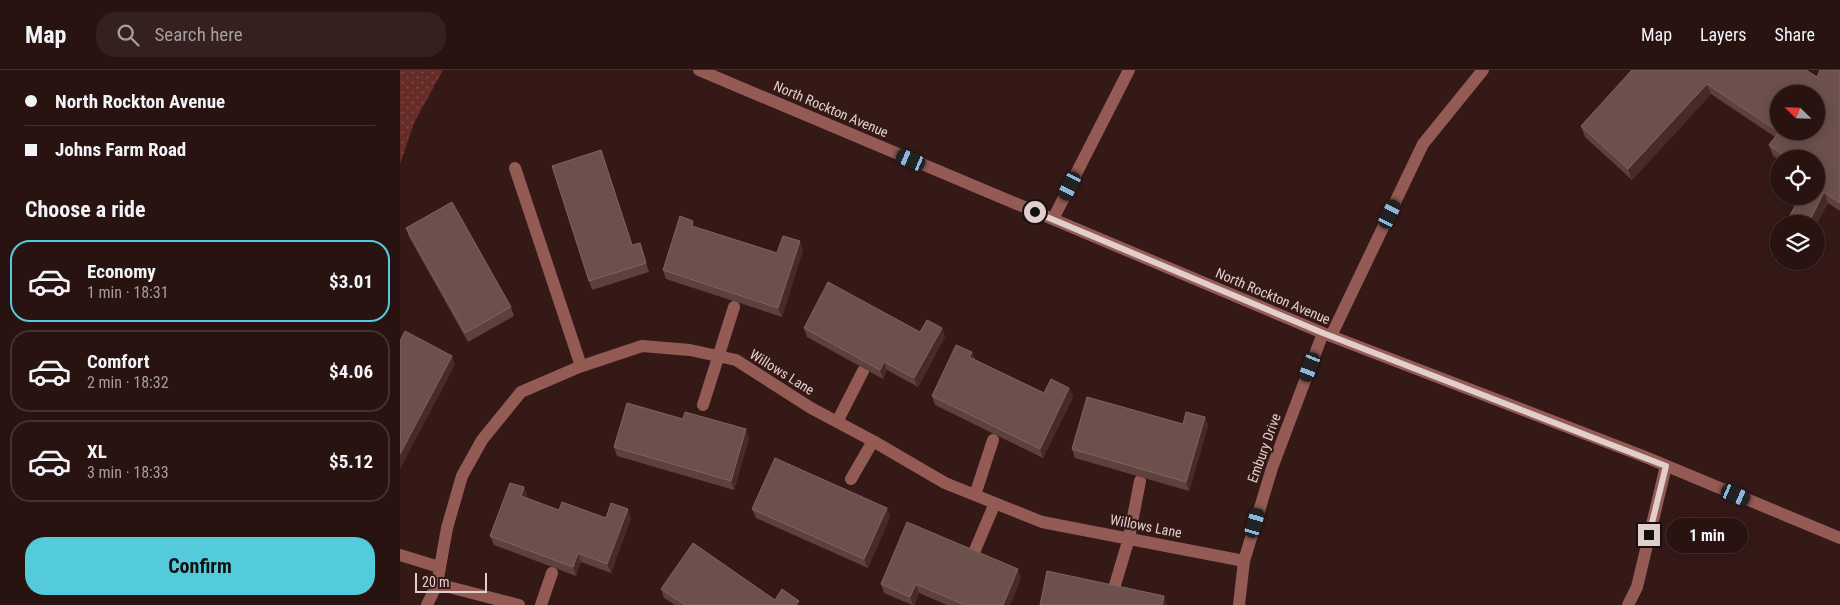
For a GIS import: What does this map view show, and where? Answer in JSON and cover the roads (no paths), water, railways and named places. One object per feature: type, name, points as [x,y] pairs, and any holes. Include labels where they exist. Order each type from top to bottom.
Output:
[{"type":"street","name":"North Rockton Avenue","points":[[699,70],[1327,335],[1666,466],[1840,538]]},
{"type":"street","points":[[1053,219],[1129,70]]},
{"type":"street","name":"Embury Drive","points":[[1239,605],[1244,561],[1272,468],[1327,335],[1423,144],[1483,70]]},
{"type":"street","points":[[515,168],[580,366]]},
{"type":"street","points":[[703,406],[734,307]]},
{"type":"street","name":"Willows Lane","points":[[427,605],[437,584],[448,528],[462,476],[482,440],[522,392],[580,366],[642,346],[690,350],[736,360],[811,408],[945,483],[1042,522],[1244,561]]},
{"type":"street","points":[[837,422],[863,371]]},
{"type":"street","points":[[975,495],[993,440]]},
{"type":"street","points":[[851,479],[873,441]]},
{"type":"street","points":[[1628,605],[1637,587],[1666,466]]},
{"type":"street","points":[[1115,585],[1129,538],[1140,481]]},
{"type":"street","points":[[975,550],[995,503]]},
{"type":"street","points":[[400,555],[439,567]]},
{"type":"street","points":[[541,605],[552,573]]},
{"type":"street","points":[[437,584],[519,605]]}]
